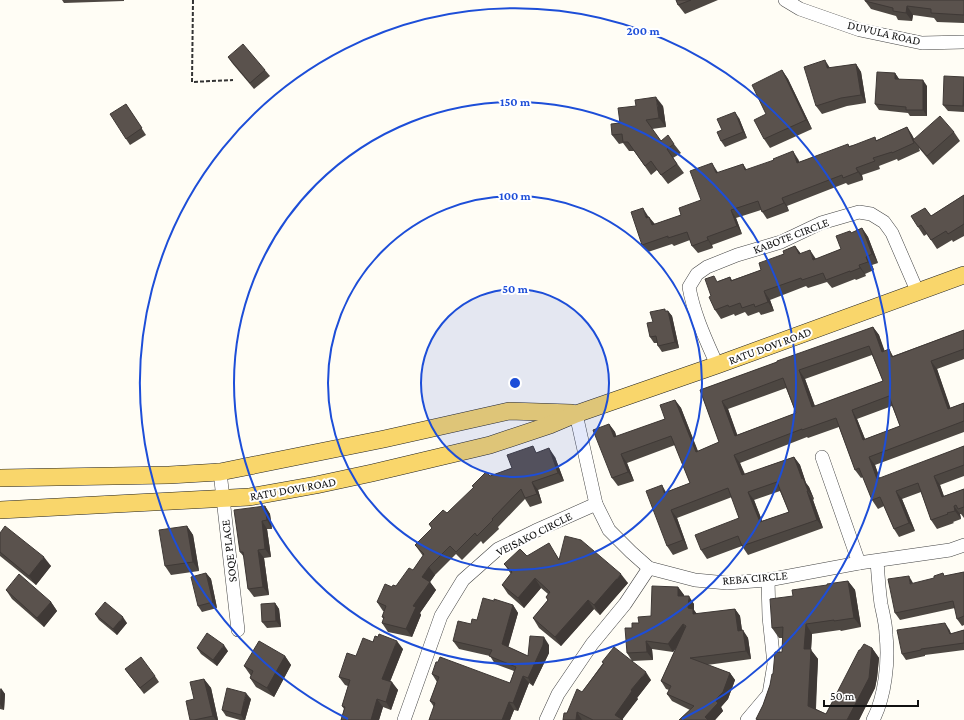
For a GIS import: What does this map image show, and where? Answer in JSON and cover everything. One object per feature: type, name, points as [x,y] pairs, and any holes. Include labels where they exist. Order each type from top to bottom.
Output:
[{"type":"main road","name":"RATU DOVI ROAD","points":[[0,510],[249,497],[372,474],[490,445],[717,366],[964,275]]},
{"type":"main road","name":"RATU DOVI ROAD","points":[[0,478],[169,475],[220,472],[384,439],[509,411],[576,414]]},
{"type":"street","name":"DUVULA ROAD","points":[[785,0],[800,9],[860,30],[922,43],[964,42]]},
{"type":"street","name":"KABOTE CIRCLE","points":[[717,366],[697,320],[692,302],[689,287],[696,274],[707,267],[737,255],[781,242],[821,224],[859,212],[871,214],[884,222],[892,233],[918,292]]},
{"type":"street","name":"REBA CIRCLE","points":[[576,414],[596,504],[609,530],[649,568],[695,580],[727,583],[768,580],[859,563],[950,550],[964,545]]},
{"type":"street","points":[[822,457],[859,563]]},
{"type":"street","name":"SOQE PLACE","points":[[220,472],[238,630]]},
{"type":"street","name":"VEISAKO CIRCLE","points":[[404,720],[441,616],[463,580],[498,549],[596,504]]},
{"type":"street","points":[[873,720],[878,710],[885,680],[887,635],[881,603],[877,561]]},
{"type":"street","points":[[546,720],[558,694],[592,644],[625,604],[649,568]]},
{"type":"street","points":[[747,720],[769,694],[774,664],[769,617],[768,580]]},
{"type":"path","points":[[193,0],[192,82],[233,80]]},
{"type":"building","points":[[676,0],[691,0],[678,5]]},
{"type":"building","points":[[865,0],[964,0],[964,15],[931,13],[931,9],[907,6],[906,13],[893,11],[893,8]]},
{"type":"building","points":[[243,44],[265,70],[250,83],[228,57]]},
{"type":"building","points":[[825,60],[827,68],[856,64],[861,95],[841,98],[816,106],[804,67]]},
{"type":"building","points":[[782,70],[806,120],[764,139],[754,120],[766,114],[752,85]]},
{"type":"building","points":[[877,72],[895,73],[895,79],[923,80],[923,110],[906,110],[906,107],[875,104]]},
{"type":"building","points":[[944,76],[964,77],[963,106],[943,105]]},
{"type":"building","points":[[656,97],[659,118],[646,120],[661,141],[668,135],[674,144],[667,149],[677,164],[661,175],[651,161],[645,166],[628,142],[623,142],[622,134],[612,135],[611,124],[620,123],[618,108],[636,106],[635,100]]},
{"type":"building","points":[[126,104],[142,128],[126,139],[110,114]]},
{"type":"building","points":[[735,112],[743,132],[721,141],[717,132],[722,130],[717,119]]},
{"type":"building","points":[[940,116],[954,132],[927,156],[913,140]]},
{"type":"building","points":[[907,127],[914,143],[892,153],[873,158],[875,161],[856,168],[858,172],[843,178],[842,175],[782,198],[784,203],[762,212],[758,201],[731,210],[737,226],[707,237],[708,240],[692,246],[687,232],[668,238],[668,236],[642,245],[631,212],[643,208],[646,218],[649,217],[652,225],[681,215],[679,208],[701,200],[690,171],[712,163],[716,173],[743,164],[745,170],[774,160],[773,159],[793,151],[797,163],[848,144],[849,147],[875,137],[876,141]]},
{"type":"building","points":[[964,195],[964,224],[948,234],[946,231],[931,240],[921,225],[918,227],[911,216],[925,208],[931,216]]},
{"type":"building","points":[[862,228],[872,254],[866,257],[868,262],[859,265],[860,268],[826,280],[823,273],[802,280],[801,278],[764,291],[768,302],[755,307],[754,304],[742,308],[740,303],[729,307],[728,305],[715,310],[709,297],[711,296],[705,279],[714,276],[717,282],[730,277],[731,281],[761,270],[759,263],[784,254],[783,251],[795,246],[799,254],[810,250],[813,260],[841,249],[836,236],[850,231],[851,233]]},
{"type":"building","points":[[665,309],[665,311],[668,311],[675,342],[658,346],[656,336],[650,337],[647,323],[653,322],[650,312]]},
{"type":"building","points":[[873,327],[882,352],[889,349],[892,357],[964,330],[964,349],[931,361],[948,409],[964,403],[964,421],[869,457],[877,479],[964,446],[964,465],[934,476],[942,497],[964,489],[964,507],[958,509],[956,505],[954,506],[955,511],[931,520],[918,483],[896,491],[909,523],[894,529],[880,497],[872,500],[859,468],[855,470],[836,418],[802,429],[734,455],[742,475],[794,457],[808,491],[817,520],[742,546],[738,536],[701,550],[695,535],[739,518],[728,488],[671,510],[683,540],[667,546],[646,491],[662,485],[664,493],[690,483],[671,436],[621,454],[628,472],[612,478],[593,430],[609,424],[614,437],[665,419],[660,405],[675,400],[696,452],[719,442],[700,390]],"holes":[[[869,346],[883,381],[812,407],[799,370]],[[783,378],[796,413],[735,436],[722,401]],[[889,396],[900,426],[863,440],[852,410]],[[777,482],[789,512],[760,522],[748,492]]]},
{"type":"building","points":[[533,446],[536,453],[549,448],[558,473],[532,482],[537,494],[525,498],[521,489],[477,536],[475,533],[456,552],[450,546],[429,567],[422,577],[430,582],[413,606],[416,607],[406,629],[382,623],[384,617],[382,617],[386,606],[377,602],[385,584],[392,587],[393,585],[396,586],[409,568],[413,570],[424,554],[415,545],[432,528],[429,524],[443,510],[447,513],[474,487],[472,486],[486,472],[490,476],[512,468],[507,455]]},
{"type":"building","points":[[265,506],[267,520],[262,521],[265,549],[258,550],[263,587],[248,589],[243,552],[240,552],[234,510]]},
{"type":"building","points":[[5,526],[44,557],[29,576],[0,552],[0,533]]},
{"type":"building","points":[[187,526],[193,562],[165,566],[159,530]]},
{"type":"building","points":[[565,536],[581,540],[621,574],[594,605],[588,600],[555,637],[533,618],[548,600],[546,597],[550,592],[535,578],[518,598],[502,585],[512,572],[504,564],[520,549],[527,556],[549,543],[559,560]]},
{"type":"building","points":[[964,572],[964,616],[957,619],[953,601],[895,613],[888,579],[909,576],[910,584],[934,578],[934,576],[943,573],[944,576]]},
{"type":"building","points":[[206,573],[213,602],[198,606],[191,577]]},
{"type":"building","points":[[19,574],[51,602],[37,618],[6,590]]},
{"type":"building","points":[[848,581],[854,618],[806,624],[804,649],[811,649],[808,706],[826,714],[859,650],[864,644],[872,648],[869,678],[847,720],[756,719],[770,685],[773,674],[775,652],[782,652],[783,627],[772,628],[770,599],[793,596],[792,590]]},
{"type":"building","points":[[652,586],[678,587],[678,596],[689,596],[688,608],[693,609],[693,614],[735,609],[738,631],[743,630],[746,651],[690,658],[730,673],[723,692],[715,700],[718,703],[705,717],[708,720],[679,720],[694,706],[667,694],[671,686],[661,681],[686,626],[683,624],[668,644],[646,641],[647,652],[627,653],[625,628],[632,628],[632,623],[639,623],[638,617],[651,616]]},
{"type":"building","points":[[483,598],[494,601],[494,599],[513,605],[502,644],[528,656],[530,636],[544,637],[543,645],[528,678],[523,676],[513,703],[509,702],[502,720],[429,720],[435,703],[430,701],[439,677],[432,674],[436,662],[438,662],[440,657],[510,683],[516,667],[489,656],[492,650],[453,641],[458,621],[471,624],[472,619],[477,620]]},
{"type":"building","points":[[105,602],[123,617],[113,629],[95,614]]},
{"type":"building","points":[[275,603],[276,621],[262,622],[261,604]]},
{"type":"building","points":[[945,623],[950,634],[964,630],[964,643],[921,649],[902,654],[897,630]]},
{"type":"building","points":[[207,633],[224,645],[213,660],[197,648]]},
{"type":"building","points":[[379,634],[397,641],[382,679],[392,682],[386,702],[377,699],[371,720],[341,720],[345,707],[342,706],[350,680],[339,677],[347,653],[356,656],[363,638],[373,642],[375,636],[378,637]]},
{"type":"building","points":[[259,641],[285,656],[267,688],[250,678],[253,671],[244,666]]},
{"type":"building","points":[[614,647],[646,672],[631,690],[632,691],[615,715],[623,720],[593,720],[577,712],[576,720],[563,720],[564,713],[567,713],[577,689],[582,692]]},
{"type":"building","points":[[141,657],[155,676],[140,688],[125,669]]},
{"type":"building","points":[[204,679],[213,716],[190,720],[186,701],[194,699],[190,682]]},
{"type":"building","points":[[227,688],[246,693],[241,715],[222,710]]}]
